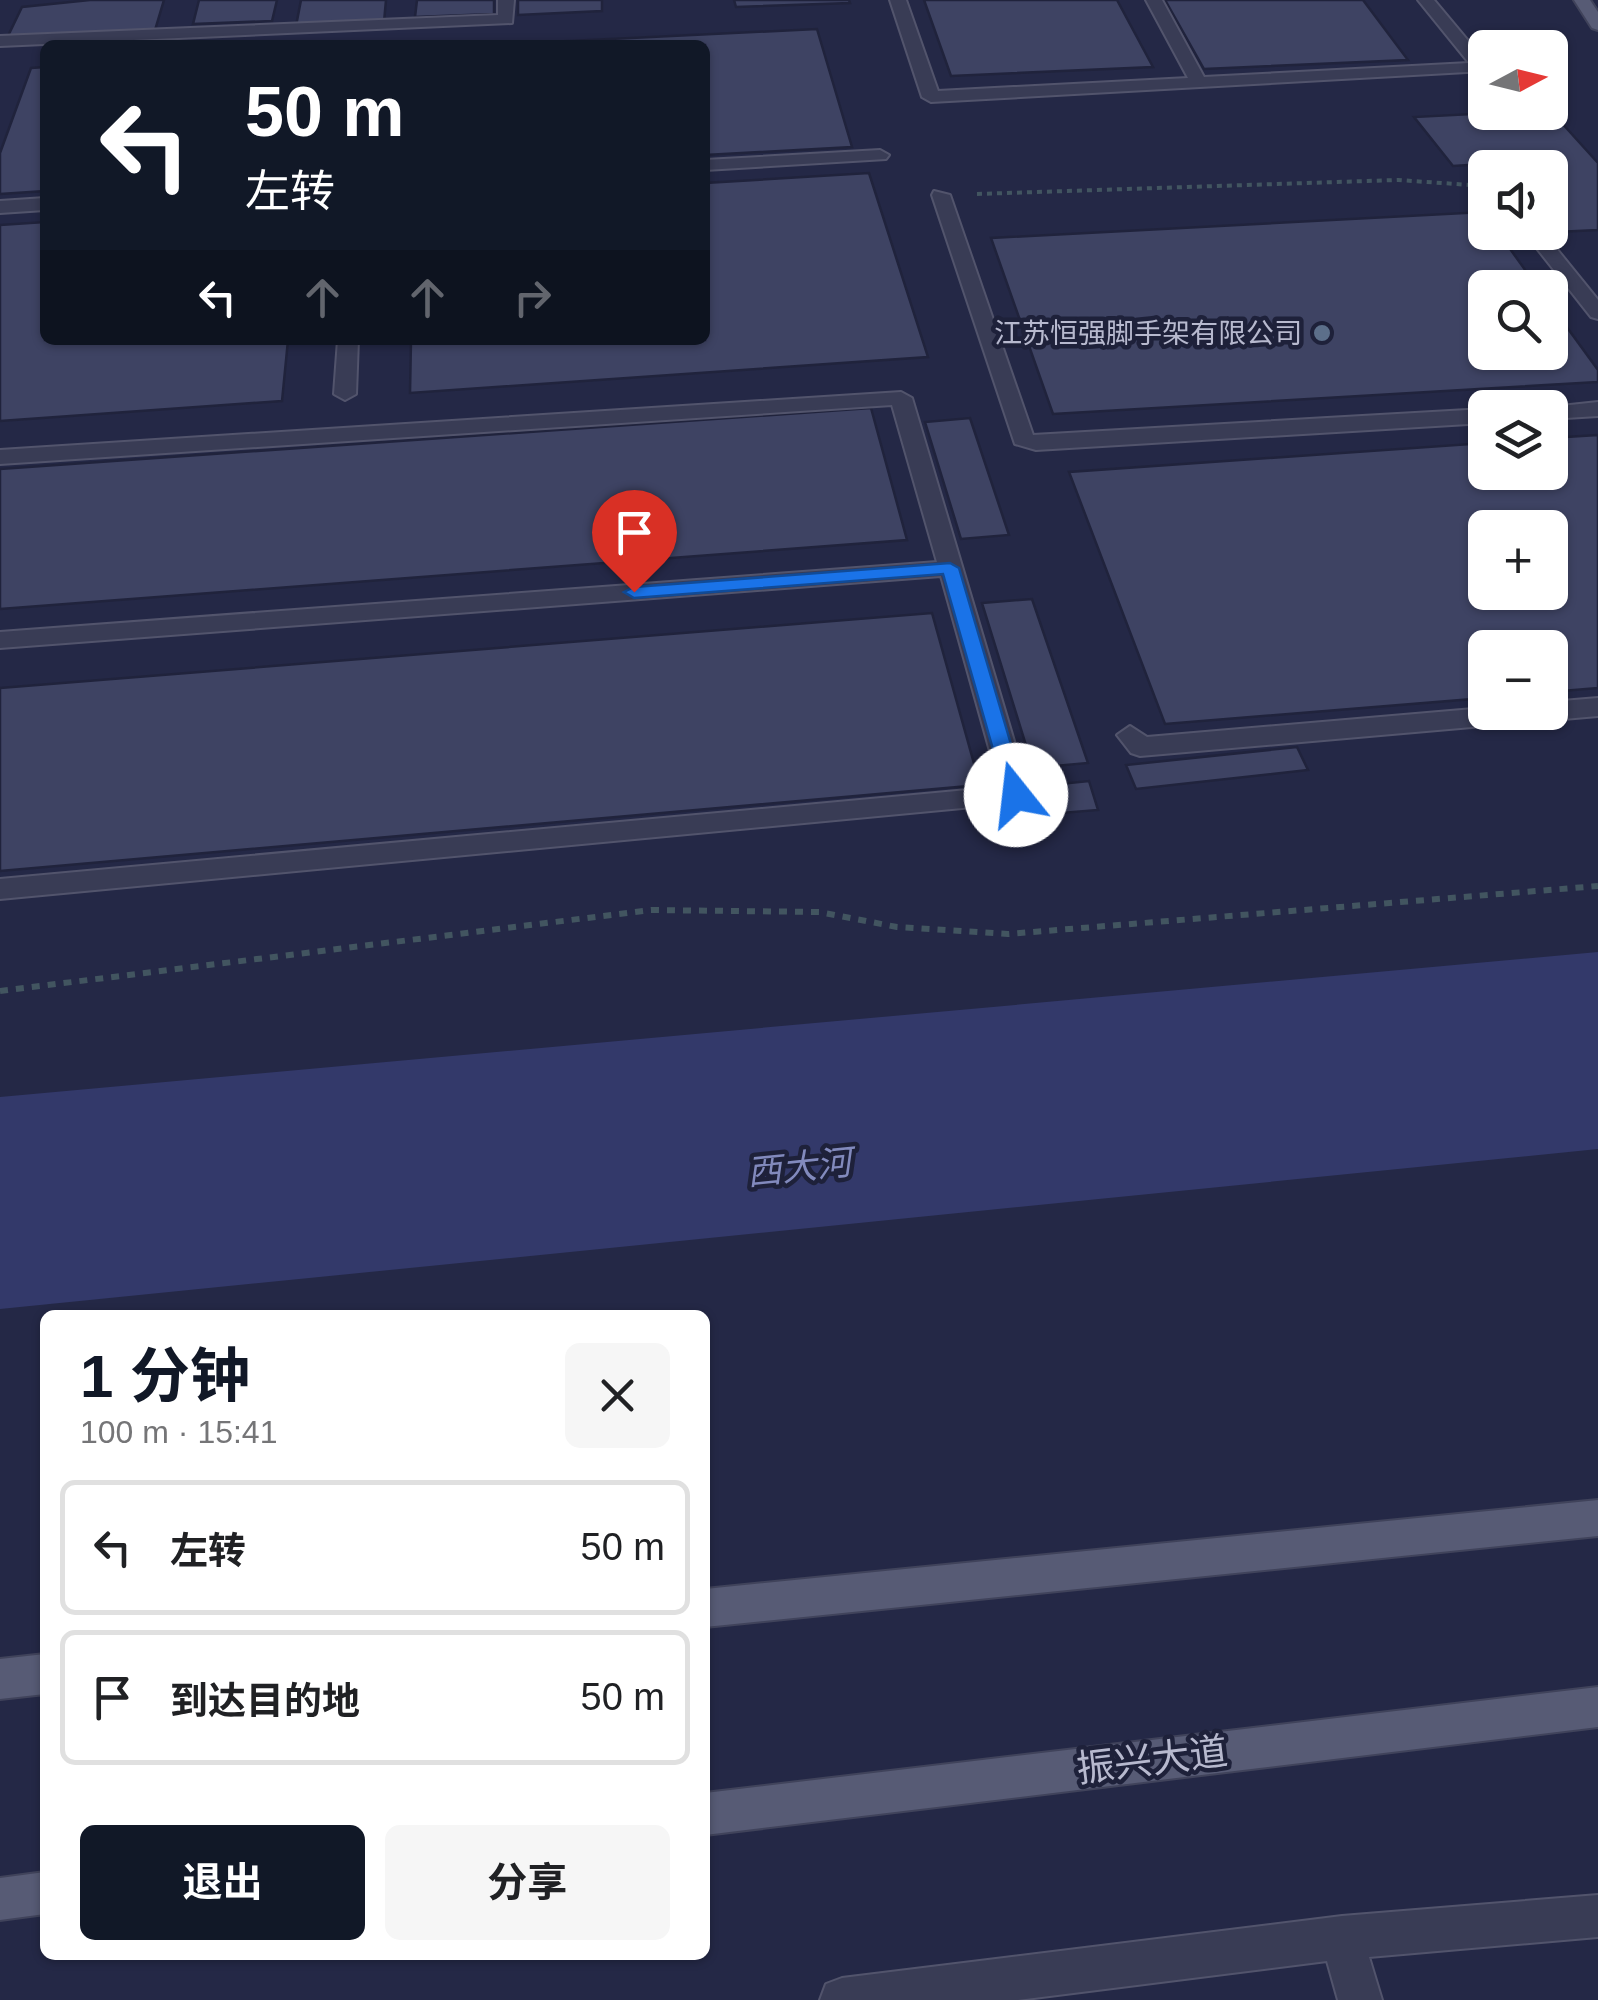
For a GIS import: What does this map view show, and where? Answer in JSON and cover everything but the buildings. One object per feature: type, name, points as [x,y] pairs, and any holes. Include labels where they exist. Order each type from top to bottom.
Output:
[{"type":"main road","points":[[1582,0],[1598,25]]},
{"type":"main road","points":[[710,1607],[1598,1518]]},
{"type":"main road","points":[[0,1679],[40,1675]]},
{"type":"main road","name":"振兴大道","points":[[710,1813],[1598,1706]]},
{"type":"main road","points":[[0,1898],[40,1894]]},
{"type":"lane","points":[[0,41],[506,20],[506,0]]},
{"type":"lane","points":[[898,0],[931,97],[1481,68],[1426,0]]},
{"type":"lane","points":[[1154,0],[1199,82]]},
{"type":"lane","points":[[710,165],[880,155]]},
{"type":"lane","points":[[941,196],[1023,440],[1036,443],[1468,417]]},
{"type":"lane","points":[[0,207],[40,204]]},
{"type":"lane","points":[[1547,250],[1598,313]]},
{"type":"lane","points":[[345,394],[348,345]]},
{"type":"lane","points":[[0,457],[901,398],[1016,795],[0,889]]},
{"type":"lane","points":[[1568,411],[1598,409]]},
{"type":"lane","points":[[0,640],[950,568]]},
{"type":"lane","points":[[1568,710],[1598,707]]},
{"type":"lane","points":[[1130,735],[1140,747],[1468,718]]},
{"type":"lane","points":[[842,2000],[1342,1938],[1598,1916]]},
{"type":"lane","points":[[1342,1938],[1360,2000]]},
{"type":"path","points":[[941,196],[1398,180],[1468,185]]},
{"type":"path","points":[[0,992],[650,910],[819,912],[897,928],[1008,934],[1598,886]]},
{"type":"water","name":"西大河","points":[[1598,952],[1598,1149],[0,1309],[0,1097]]},
{"type":"place","name":"江苏恒强脚手架有限公司","points":[[1322,333]]},
{"type":"route","points":[[634,592],[950,568],[1016,795]]}]
